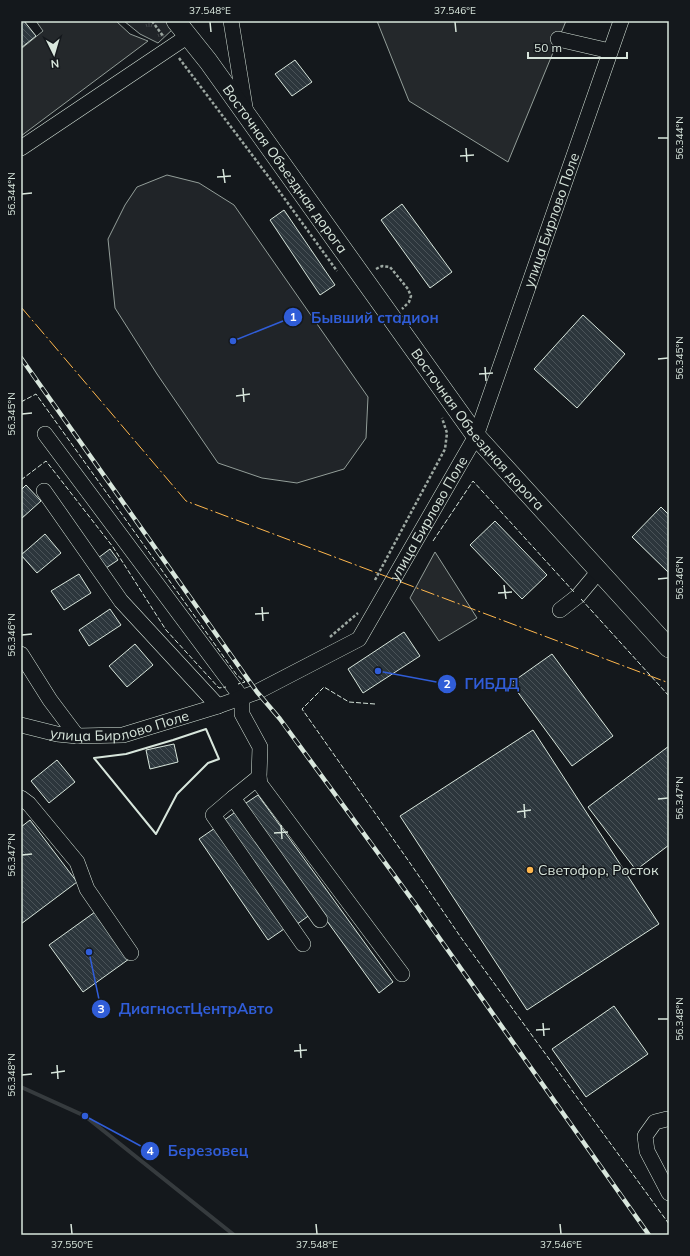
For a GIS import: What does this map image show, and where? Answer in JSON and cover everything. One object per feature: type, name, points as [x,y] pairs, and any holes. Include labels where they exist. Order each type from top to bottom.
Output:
[{"type":"main road","name":"Восточная Объездная дорога","points":[[176,21],[246,115],[476,436],[669,648]]},
{"type":"street","points":[[231,21],[246,115]]},
{"type":"street","name":"улица Бирлово Поле","points":[[21,725],[57,734],[76,736],[123,735],[218,706],[257,692],[359,639],[476,436],[621,21]]},
{"type":"street","points":[[21,148],[188,36]]},
{"type":"street","points":[[558,39],[610,51]]},
{"type":"street","points":[[45,434],[242,698],[242,714],[260,747],[260,784],[402,974]]},
{"type":"street","name":"улица Бирлово Поле","points":[[44,491],[120,601],[218,706]]},
{"type":"street","points":[[560,610],[578,596],[599,571]]},
{"type":"street","points":[[21,654],[50,700],[76,736]]},
{"type":"street","points":[[259,777],[213,815],[302,944]]},
{"type":"street","points":[[21,798],[29,804],[77,862],[88,889],[131,953]]},
{"type":"street","points":[[233,798],[320,920]]},
{"type":"street","points":[[667,1119],[655,1122],[645,1136],[648,1151],[669,1193]]},
{"type":"path","points":[[152,21],[274,184],[338,273]]},
{"type":"path","points":[[364,279],[382,266],[390,266],[408,289],[411,296],[409,302],[392,319]]},
{"type":"path","points":[[375,581],[445,449],[447,433],[441,416]]},
{"type":"path","points":[[330,637],[358,612]]},
{"type":"green space","points":[[124,21],[166,21],[173,29],[158,43],[140,34]]},
{"type":"green space","points":[[167,175],[199,183],[234,205],[368,397],[366,438],[344,469],[297,483],[262,478],[218,463],[157,374],[115,308],[108,239],[125,205],[137,187]]},
{"type":"shaded area","points":[[36,21],[116,21],[130,34],[148,41],[21,136],[21,49],[43,31]]},
{"type":"shaded area","points":[[377,21],[566,21],[508,162],[409,101]]},
{"type":"shaded area","points":[[435,552],[477,618],[439,641],[410,598]]},
{"type":"building","points":[[21,21],[24,21],[36,36],[21,48]]},
{"type":"building","points":[[295,60],[312,82],[292,96],[275,74]]},
{"type":"building","points":[[402,204],[452,272],[430,288],[381,220]]},
{"type":"building","points":[[284,210],[335,285],[320,295],[270,220]]},
{"type":"building","points":[[583,315],[625,354],[577,408],[534,369]]},
{"type":"building","points":[[26,485],[41,501],[21,519],[21,490]]},
{"type":"building","points":[[661,507],[669,515],[669,573],[632,537]]},
{"type":"building","points":[[495,521],[547,575],[522,599],[470,545]]},
{"type":"building","points":[[45,534],[61,553],[37,573],[21,555]]},
{"type":"building","points":[[110,549],[118,560],[106,568],[98,558]]},
{"type":"building","points":[[79,574],[91,593],[64,610],[51,591]]},
{"type":"building","points":[[110,609],[121,625],[89,646],[79,630]]},
{"type":"building","points":[[404,632],[420,656],[363,693],[348,669]]},
{"type":"building","points":[[135,644],[153,665],[127,687],[109,666]]},
{"type":"building","points":[[552,654],[613,736],[572,766],[511,683]]},
{"type":"building","name":"Светофор, Росток","points":[[533,730],[659,924],[527,1010],[400,816]]},
{"type":"building","points":[[174,744],[178,762],[150,769],[146,750]]},
{"type":"building","points":[[669,746],[669,845],[636,870],[588,807]]},
{"type":"building","points":[[57,760],[75,782],[49,803],[31,781]]},
{"type":"building","points":[[258,795],[393,982],[379,993],[243,805]]},
{"type":"building","points":[[238,810],[311,914],[296,925],[223,821]]},
{"type":"building","points":[[30,820],[77,882],[21,924],[21,827]]},
{"type":"building","points":[[215,828],[284,929],[268,940],[199,839]]},
{"type":"building","points":[[95,912],[129,959],[83,992],[49,945]]},
{"type":"building","points":[[614,1006],[648,1054],[586,1097],[552,1049]]},
{"type":"waterway","points":[[21,1087],[85,1116],[234,1235]]},
{"type":"railway","points":[[21,358],[257,692],[280,719],[416,905],[649,1235]]},
{"type":"fence","points":[[21,402],[36,394],[236,674],[245,682],[238,684]]},
{"type":"fence","points":[[21,480],[46,461],[113,547],[166,630],[219,688],[226,687]]},
{"type":"fence","points":[[433,541],[473,481],[574,592]]},
{"type":"fence","points":[[581,599],[669,696]]},
{"type":"fence","points":[[375,704],[349,702],[324,687],[302,709],[462,939],[669,1224]]},
{"type":"wall","points":[[206,729],[219,759],[208,763],[177,794],[156,834],[94,758],[126,754],[206,729]]},
{"type":"power","points":[[21,307],[186,501],[669,683]]},
{"type":"place","name":"Бывший стадион","points":[[233,341]]},
{"type":"place","name":"ГИБДД","points":[[378,671]]},
{"type":"place","name":"Светофор, Росток","points":[[530,870]]},
{"type":"place","name":"ДиагностЦентрАвто","points":[[89,952]]},
{"type":"place","name":"Березовец","points":[[85,1116]]}]
